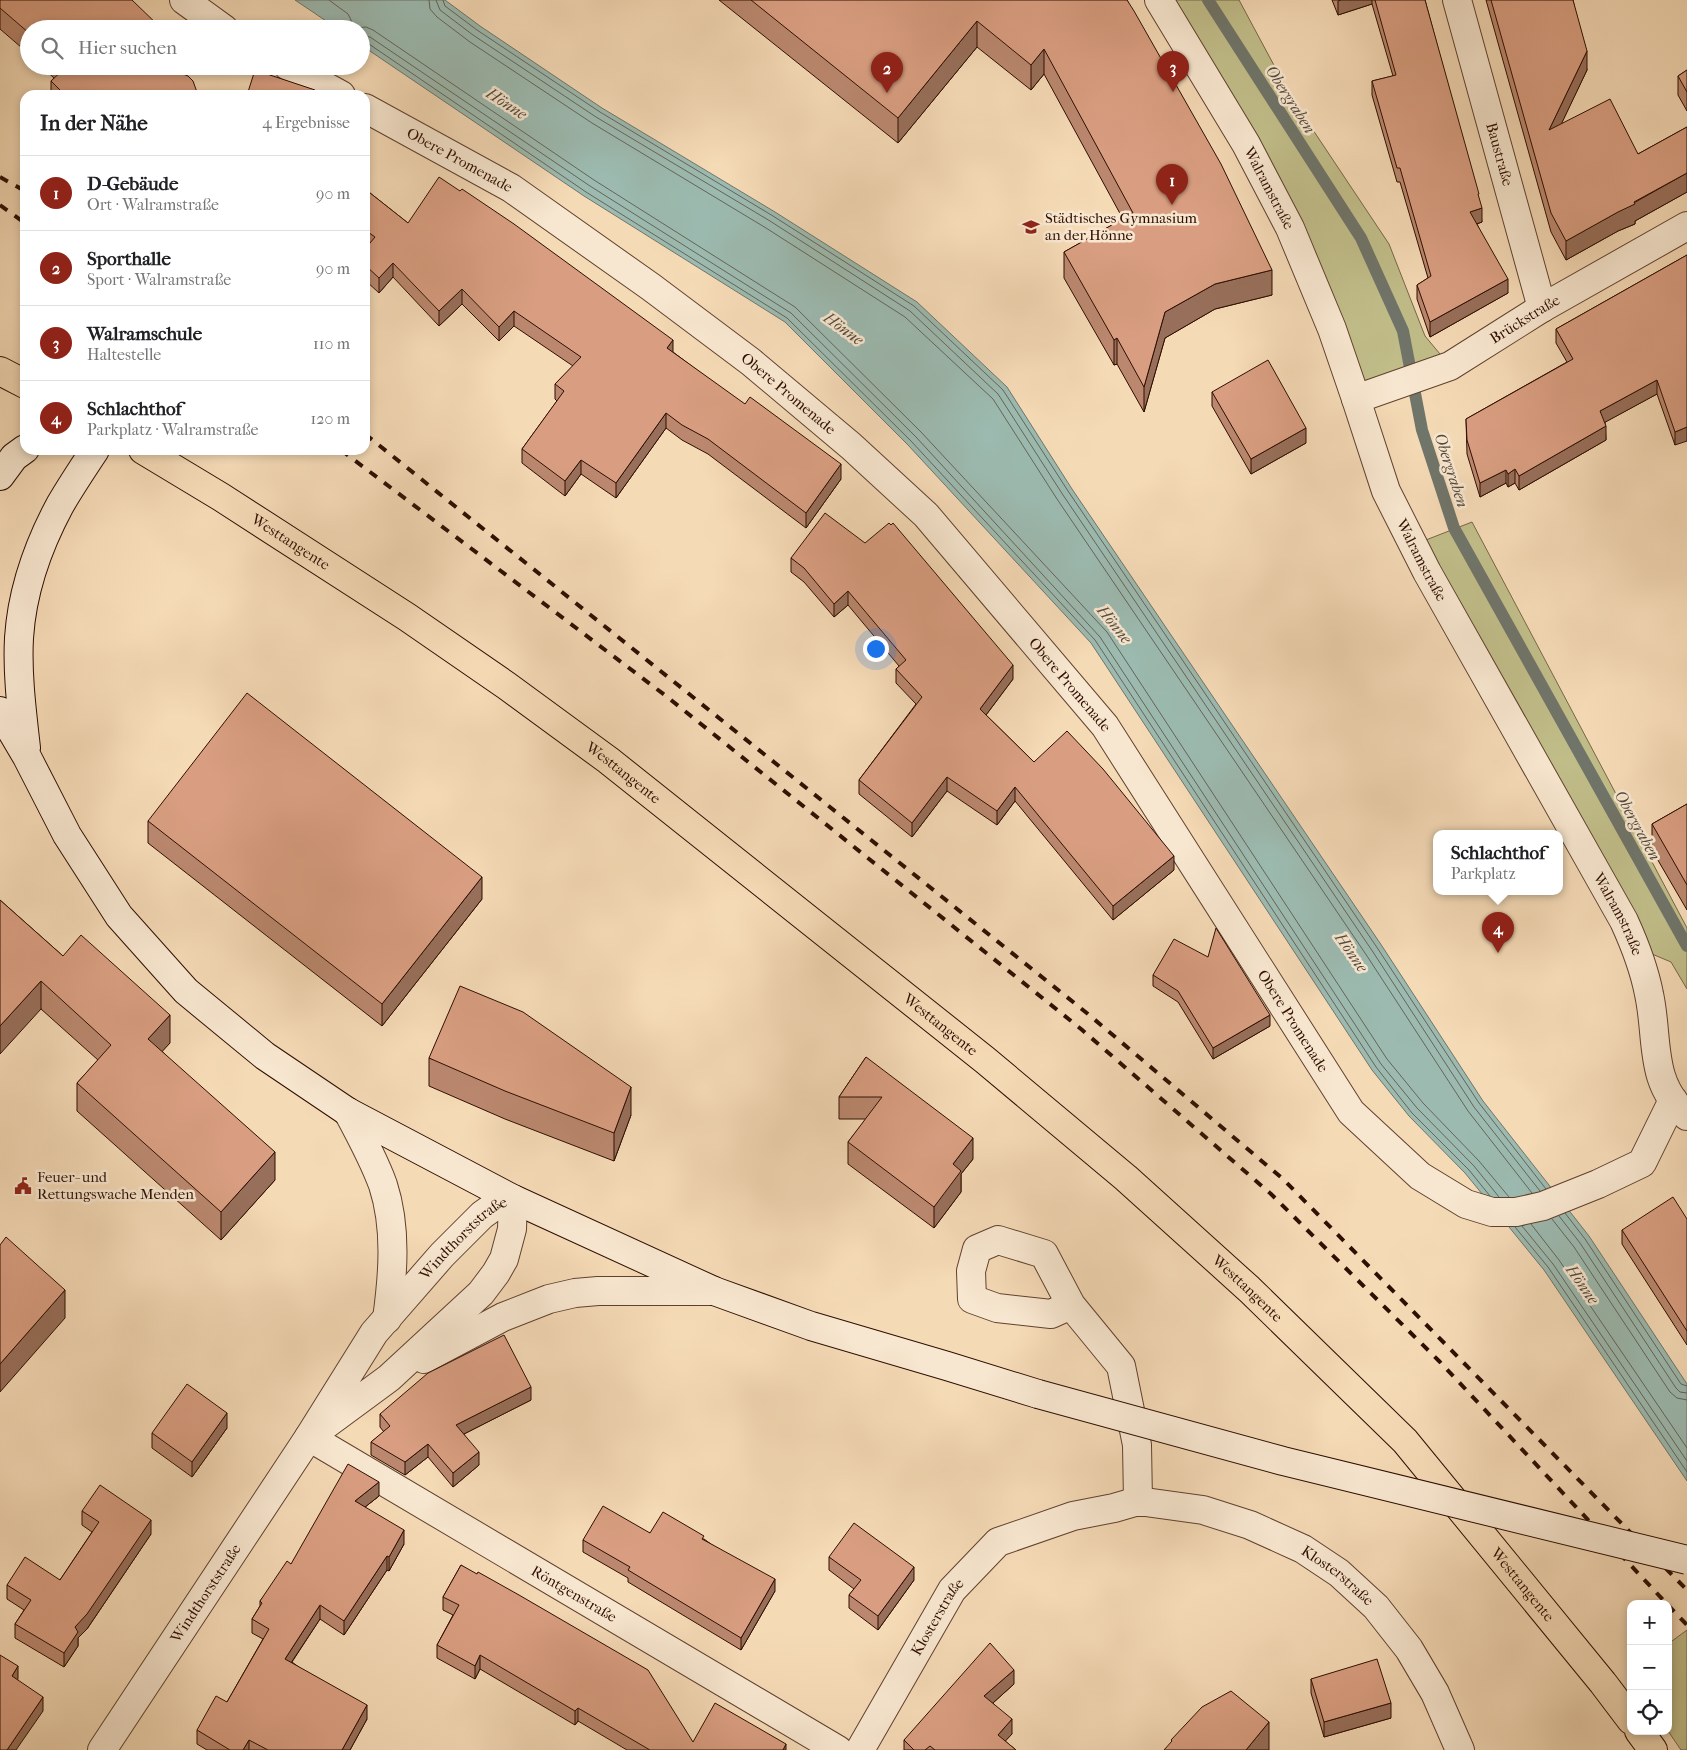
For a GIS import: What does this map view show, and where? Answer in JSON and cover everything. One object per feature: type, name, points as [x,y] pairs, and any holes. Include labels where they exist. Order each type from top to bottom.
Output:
[{"type":"main road","points":[[0,371],[20,381]]},
{"type":"main road","name":"Westtangente","points":[[151,455],[222,497],[406,617],[507,686],[608,760],[985,1060],[1126,1178],[1249,1289],[1405,1441],[1627,1715]]},
{"type":"main road","points":[[1642,1735],[1653,1750]]},
{"type":"street","points":[[184,0],[212,20]]},
{"type":"street","name":"Walramstraße","points":[[1159,0],[1246,144],[1290,228],[1318,294],[1356,399],[1386,491],[1427,572],[1637,949],[1650,996],[1654,1048],[1659,1072],[1665,1088],[1680,1108]]},
{"type":"street","name":"Baustraße","points":[[1457,0],[1542,308]]},
{"type":"street","points":[[304,75],[332,90]]},
{"type":"street","name":"Obere Promenade","points":[[370,111],[511,188],[651,287],[759,368],[851,446],[926,515],[1105,726],[1351,1112],[1420,1176],[1466,1204],[1492,1212],[1516,1212],[1543,1206],[1567,1197],[1642,1162],[1680,1108]]},
{"type":"street","name":"Brückstraße","points":[[1356,399],[1450,366],[1542,308],[1687,226]]},
{"type":"street","points":[[0,476],[20,453]]},
{"type":"street","points":[[27,757],[18,665],[23,606],[30,574],[43,542],[60,505],[92,455]]},
{"type":"street","points":[[0,711],[27,757],[67,835],[118,916],[186,991],[266,1056],[348,1112],[513,1199],[714,1291],[811,1326],[1038,1394],[1284,1461],[1687,1560]]},
{"type":"street","points":[[348,1112],[372,1158],[383,1186],[389,1209],[392,1231],[392,1260],[391,1293],[387,1319]]},
{"type":"street","name":"Windthorststraße","points":[[102,1750],[310,1437],[374,1333],[442,1256],[482,1215],[496,1205],[513,1199],[512,1229],[504,1259],[481,1293],[389,1378],[310,1437]]},
{"type":"street","name":"Windthorststraße","points":[[389,1378],[503,1317],[549,1299],[576,1293],[598,1291],[714,1291]]},
{"type":"street","points":[[1071,1305],[1121,1366],[1137,1445],[1138,1501]]},
{"type":"street","name":"Röntgenstraße","points":[[310,1437],[838,1750]]},
{"type":"street","name":"Klosterstraße","points":[[860,1750],[952,1590],[998,1542],[1073,1516],[1138,1501],[1202,1510],[1250,1525],[1302,1549],[1340,1573],[1376,1607],[1409,1648],[1434,1693],[1460,1750]]},
{"type":"shaded area","points":[[1159,0],[1239,0],[1291,97],[1389,244],[1425,336],[1450,366],[1356,399],[1315,285]]},
{"type":"shaded area","points":[[1472,522],[1687,928],[1687,989],[1671,962],[1640,949],[1413,545]]},
{"type":"shaded area","points":[[1687,1630],[1687,1750],[1681,1750],[1671,1735],[1672,1641]]},
{"type":"water","name":"Hönne","points":[[295,0],[445,0],[480,26],[602,108],[775,212],[917,302],[1007,387],[1072,489],[1382,946],[1483,1101],[1589,1236],[1687,1384],[1687,1481],[1544,1270],[1465,1173],[1409,1116],[1372,1070],[1091,643],[908,445],[785,322],[584,196],[370,51],[370,20],[325,20]]},
{"type":"building","points":[[0,0],[132,0],[153,20],[20,20],[20,25],[0,8]]},
{"type":"building","points":[[751,0],[1127,0],[1221,164],[1272,270],[1215,284],[1165,312],[1144,387],[1117,338],[1114,340],[1064,252],[1133,213],[1044,49],[1031,65],[977,21],[898,118]]},
{"type":"building","points":[[1375,0],[1425,0],[1482,208],[1470,212],[1508,279],[1430,322],[1417,285],[1431,276],[1400,168],[1397,168],[1372,81],[1396,75]]},
{"type":"building","points":[[1491,0],[1573,0],[1587,51],[1549,130],[1610,99],[1638,154],[1687,127],[1687,173],[1634,202],[1635,204],[1566,241],[1551,213]]},
{"type":"building","points":[[1687,70],[1687,92],[1678,76]]},
{"type":"building","points":[[57,75],[186,75],[193,81],[196,90],[60,90],[51,81]]},
{"type":"building","points":[[253,75],[270,75],[315,90],[249,90]]},
{"type":"building","points":[[439,177],[460,191],[462,189],[514,224],[673,340],[667,348],[745,404],[750,397],[841,464],[806,513],[708,439],[682,425],[666,413],[616,483],[581,460],[565,481],[522,449],[564,391],[555,384],[581,357],[514,311],[499,327],[462,289],[439,311],[393,263],[379,278],[370,270],[370,243],[375,237],[370,234],[370,193],[408,223]]},
{"type":"building","points":[[1687,255],[1687,427],[1675,432],[1657,380],[1600,411],[1606,426],[1519,476],[1515,469],[1508,474],[1506,470],[1480,483],[1467,440],[1466,419],[1573,359],[1556,329]]},
{"type":"building","points":[[1268,360],[1306,428],[1251,459],[1212,392]]},
{"type":"building","points":[[825,513],[865,543],[889,523],[891,525],[893,523],[1013,665],[980,709],[1034,762],[1067,731],[1103,769],[1174,856],[1113,906],[1015,787],[997,811],[947,777],[912,823],[859,780],[922,697],[896,669],[906,660],[848,591],[834,604],[804,568],[791,558]]},
{"type":"building","points":[[247,693],[482,877],[382,1004],[148,821]]},
{"type":"building","points":[[1687,804],[1687,885],[1652,824]]},
{"type":"building","points":[[0,900],[63,956],[81,935],[170,1015],[148,1039],[275,1152],[221,1212],[77,1083],[111,1045],[41,981],[0,1026]]},
{"type":"building","points":[[1216,928],[1270,1015],[1213,1048],[1178,991],[1153,975],[1174,939],[1208,957]]},
{"type":"building","points":[[460,986],[523,1012],[631,1087],[614,1133],[505,1091],[429,1058]]},
{"type":"building","points":[[866,1057],[973,1138],[953,1164],[961,1171],[934,1207],[848,1142],[882,1097],[839,1097]]},
{"type":"building","points":[[1673,1197],[1687,1219],[1687,1331],[1622,1230]]},
{"type":"building","points":[[6,1237],[65,1290],[0,1364],[0,1245]]},
{"type":"building","points":[[504,1335],[531,1387],[456,1425],[479,1452],[453,1473],[428,1444],[405,1462],[371,1442],[390,1426],[380,1414],[428,1373]]},
{"type":"building","points":[[187,1384],[227,1413],[192,1462],[152,1433]]},
{"type":"building","points":[[348,1464],[379,1482],[355,1501],[404,1530],[389,1557],[387,1556],[344,1621],[320,1605],[285,1659],[367,1705],[342,1750],[268,1750],[249,1740],[243,1750],[230,1750],[197,1730],[216,1696],[227,1702],[269,1629],[252,1619],[262,1603],[260,1601],[287,1561],[291,1564]]},
{"type":"building","points":[[100,1485],[151,1520],[87,1614],[75,1627],[78,1632],[64,1653],[15,1624],[31,1600],[7,1585],[25,1557],[60,1580],[99,1522],[82,1511]]},
{"type":"building","points":[[603,1506],[650,1533],[663,1512],[704,1536],[702,1539],[775,1579],[741,1638],[628,1570],[630,1567],[583,1540]]},
{"type":"building","points":[[854,1523],[914,1567],[878,1616],[849,1595],[861,1580],[829,1557]]},
{"type":"building","points":[[461,1565],[477,1574],[478,1572],[519,1595],[648,1670],[693,1742],[715,1703],[786,1744],[783,1750],[650,1750],[578,1708],[575,1711],[480,1655],[475,1666],[437,1645],[459,1605],[443,1597]]},
{"type":"building","points":[[990,1643],[1014,1670],[984,1696],[1012,1719],[998,1735],[1016,1750],[935,1750],[930,1746],[925,1750],[914,1750],[904,1740]]},
{"type":"building","points":[[0,1655],[18,1666],[12,1676],[43,1697],[7,1750],[0,1750]]},
{"type":"building","points":[[1377,1659],[1391,1703],[1324,1722],[1311,1679]]},
{"type":"building","points":[[1231,1691],[1269,1722],[1246,1750],[1164,1750],[1202,1707]]},
{"type":"waterway","name":"Obergraben","points":[[1208,0],[1361,238],[1403,331],[1422,430],[1454,528],[1687,946]]},
{"type":"railway","points":[[0,177],[20,188]]},
{"type":"railway","points":[[0,205],[20,219]]},
{"type":"railway","points":[[370,438],[1088,1014],[1283,1179],[1687,1590]]},
{"type":"railway","points":[[348,455],[666,696],[1081,1029],[1271,1194],[1440,1362],[1663,1600]]},
{"type":"railway","points":[[1672,1609],[1687,1625]]},
{"type":"place","name":"Walramschule","points":[[1173,92]]},
{"type":"place","name":"Sporthalle","points":[[887,93]]},
{"type":"place","name":"D-Gebäude","points":[[1172,205]]},
{"type":"place","name":"Städtisches Gymnasium an der Hönne","points":[[1031,227]]},
{"type":"place","name":"Schlachthof","points":[[1498,953]]},
{"type":"place","name":"Feuer- und Rettungswache Menden","points":[[23,1186]]}]
